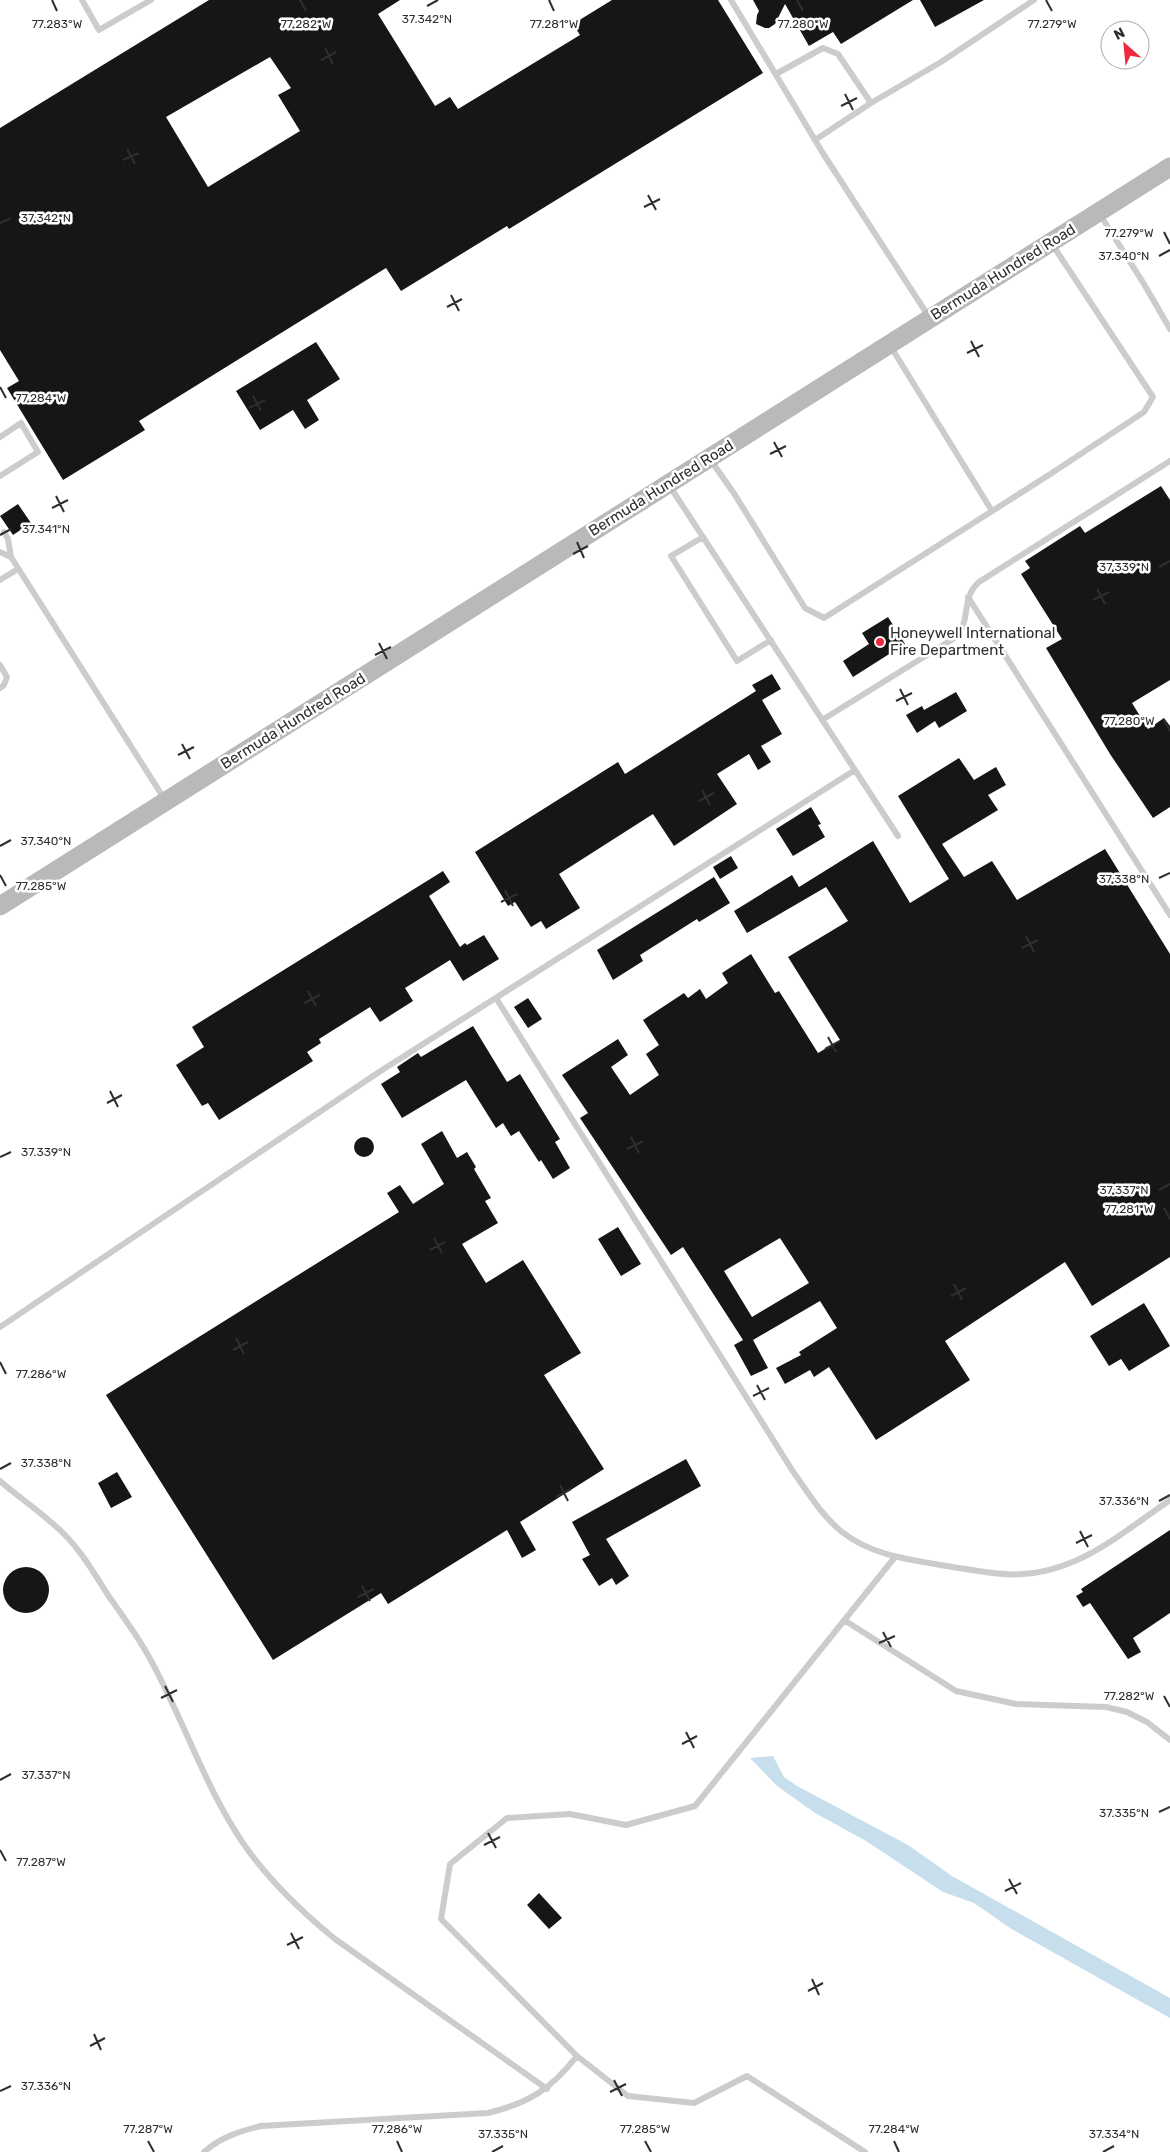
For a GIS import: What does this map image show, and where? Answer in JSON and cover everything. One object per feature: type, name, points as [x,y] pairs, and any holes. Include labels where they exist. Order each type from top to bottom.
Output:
[{"type":"street","name":"Bermuda Hundred Road","points":[[0,906],[1050,241],[1170,167]]},
{"type":"lane","points":[[82,0],[99,30],[151,0]]},
{"type":"lane","points":[[731,0],[815,140],[930,318]]},
{"type":"lane","points":[[815,140],[871,103],[941,62],[1034,0]]},
{"type":"lane","points":[[776,74],[823,48],[838,54],[871,103]]},
{"type":"lane","points":[[1098,212],[1170,329]]},
{"type":"lane","points":[[709,458],[735,495],[805,608],[824,618],[1144,412],[1153,397],[1050,241]]},
{"type":"lane","points":[[890,343],[992,511]]},
{"type":"lane","points":[[0,437],[21,423],[38,452],[0,476]]},
{"type":"lane","points":[[822,720],[956,637],[965,624],[968,597],[979,582],[1170,461]]},
{"type":"lane","points":[[668,484],[898,836]]},
{"type":"lane","points":[[4,532],[8,539],[11,557],[18,569],[166,801]]},
{"type":"lane","points":[[703,537],[671,556],[737,662],[771,640]]},
{"type":"lane","points":[[0,552],[11,557]]},
{"type":"lane","points":[[0,580],[18,569]]},
{"type":"lane","points":[[968,597],[1170,915]]},
{"type":"lane","points":[[0,666],[7,677],[4,685],[0,688]]},
{"type":"lane","points":[[0,1326],[379,1072],[855,770]]},
{"type":"lane","points":[[496,998],[792,1470],[825,1515],[842,1531],[861,1544],[895,1557],[999,1574],[1025,1574],[1050,1569],[1074,1561],[1097,1549],[1170,1500]]},
{"type":"lane","points":[[0,1481],[44,1514],[66,1536],[81,1555],[147,1653],[168,1691],[194,1750],[229,1819],[250,1852],[278,1888],[305,1915],[335,1939],[546,2089]]},
{"type":"lane","points":[[865,2152],[747,2076],[694,2103],[628,2096],[577,2056],[441,1919],[450,1864],[507,1818],[570,1814],[626,1825],[695,1806],[895,1557]]},
{"type":"lane","points":[[844,1620],[956,1690],[1016,1704],[1106,1707],[1127,1712],[1147,1722],[1170,1740]]},
{"type":"lane","points":[[204,2152],[222,2139],[237,2132],[261,2126],[488,2113],[510,2108],[531,2099],[546,2089],[563,2074],[577,2056]]},
{"type":"water","points":[[773,1756],[784,1777],[797,1786],[908,1845],[952,1876],[1170,1998],[1170,2018],[1010,1928],[974,1903],[943,1892],[866,1841],[815,1813],[777,1786],[750,1758]]},
{"type":"building","points":[[209,0],[400,0],[378,14],[435,106],[450,97],[458,109],[580,35],[573,24],[612,0],[718,0],[763,73],[509,229],[507,226],[401,291],[386,268],[139,421],[145,430],[63,480],[7,388],[19,381],[0,350],[0,128]],"holes":[[[270,57],[291,88],[278,95],[300,131],[208,187],[166,117]]]},
{"type":"building","points":[[753,0],[913,0],[841,44],[833,32],[809,46],[785,4],[775,24],[765,28],[756,24],[759,11]]},
{"type":"building","points":[[920,0],[984,0],[935,27]]},
{"type":"building","points":[[316,342],[340,379],[307,400],[319,420],[305,429],[293,410],[260,430],[236,391]]},
{"type":"building","points":[[1161,486],[1170,500],[1170,680],[1132,703],[1148,729],[1164,718],[1170,726],[1170,807],[1153,818],[1110,754],[1046,648],[1062,639],[1021,574],[1030,568],[1025,561],[1080,526],[1085,533]]},
{"type":"building","points":[[18,504],[31,523],[13,535],[0,516]]},
{"type":"building","points":[[888,617],[905,644],[853,677],[843,661],[869,644],[862,633]]},
{"type":"building","points":[[772,674],[781,689],[762,700],[782,734],[761,746],[771,762],[758,770],[749,754],[717,774],[737,804],[674,846],[653,814],[559,874],[580,908],[546,929],[541,921],[531,927],[515,902],[508,906],[475,852],[618,762],[625,774],[756,691],[752,685]]},
{"type":"building","points":[[956,692],[967,711],[939,728],[935,721],[917,733],[906,715],[922,706],[924,710]]},
{"type":"building","points":[[959,758],[974,780],[996,767],[1006,785],[988,795],[998,810],[942,844],[964,877],[992,861],[1017,900],[1105,849],[1170,954],[1170,1257],[1092,1306],[1065,1262],[945,1341],[970,1380],[876,1440],[829,1367],[814,1377],[810,1370],[785,1384],[776,1368],[801,1355],[799,1352],[837,1328],[820,1301],[753,1340],[768,1368],[751,1376],[734,1345],[743,1340],[683,1247],[671,1255],[580,1118],[588,1113],[562,1075],[618,1039],[628,1055],[611,1067],[630,1095],[659,1075],[646,1054],[659,1045],[643,1020],[684,993],[688,998],[700,989],[706,999],[728,983],[722,973],[751,954],[775,993],[779,991],[818,1053],[840,1040],[788,957],[848,921],[826,887],[747,933],[734,911],[792,875],[799,887],[873,841],[910,903],[949,879],[898,796]],"holes":[[[780,1238],[809,1283],[752,1317],[724,1271]]]},
{"type":"building","points":[[811,807],[821,824],[818,825],[825,837],[793,856],[776,829]]},
{"type":"building","points":[[731,856],[738,868],[720,879],[713,867]]},
{"type":"building","points":[[443,871],[450,882],[429,896],[460,947],[484,935],[499,959],[463,981],[450,960],[405,988],[413,1001],[380,1022],[370,1007],[319,1039],[321,1043],[307,1052],[313,1061],[219,1120],[208,1103],[202,1106],[176,1065],[204,1047],[192,1027]]},
{"type":"building","points":[[714,877],[730,903],[699,922],[697,919],[640,955],[643,961],[613,980],[597,950]]},
{"type":"building","points":[[528,998],[542,1019],[528,1028],[514,1007]]},
{"type":"building","points":[[473,1026],[507,1082],[520,1074],[560,1139],[555,1142],[570,1168],[553,1179],[541,1160],[539,1162],[519,1131],[511,1136],[503,1123],[496,1128],[466,1080],[402,1118],[381,1084],[400,1072],[397,1067],[418,1053],[421,1057]]},
{"type":"building","points":[[442,1131],[457,1158],[467,1152],[476,1167],[474,1169],[491,1198],[485,1201],[498,1223],[462,1244],[486,1283],[523,1260],[581,1353],[544,1375],[604,1469],[520,1522],[536,1550],[522,1558],[507,1530],[388,1604],[381,1593],[273,1660],[106,1395],[399,1212],[387,1193],[400,1185],[413,1204],[444,1184],[421,1144]]},
{"type":"building","points":[[364,1137],[371,1140],[374,1147],[371,1154],[364,1157],[357,1154],[354,1147],[357,1140]]},
{"type":"building","points":[[618,1227],[641,1264],[621,1276],[598,1239]]},
{"type":"building","points":[[1144,1303],[1170,1346],[1129,1371],[1121,1359],[1109,1366],[1090,1336]]},
{"type":"building","points":[[686,1459],[701,1486],[606,1539],[629,1576],[616,1585],[612,1578],[599,1586],[582,1559],[590,1555],[572,1522]]},
{"type":"building","points":[[117,1472],[132,1497],[111,1508],[98,1483]]},
{"type":"building","points":[[1170,1530],[1170,1613],[1133,1638],[1141,1652],[1128,1659],[1090,1603],[1083,1607],[1076,1596],[1083,1592],[1081,1589]]},
{"type":"building","points":[[26,1567],[39,1571],[45,1577],[49,1590],[45,1603],[39,1609],[26,1613],[13,1609],[7,1603],[3,1590],[7,1577],[13,1571]]},
{"type":"building","points":[[539,1893],[562,1918],[549,1929],[527,1905]]},
{"type":"place","name":"Honeywell International Fire Department","points":[[880,642]]}]
